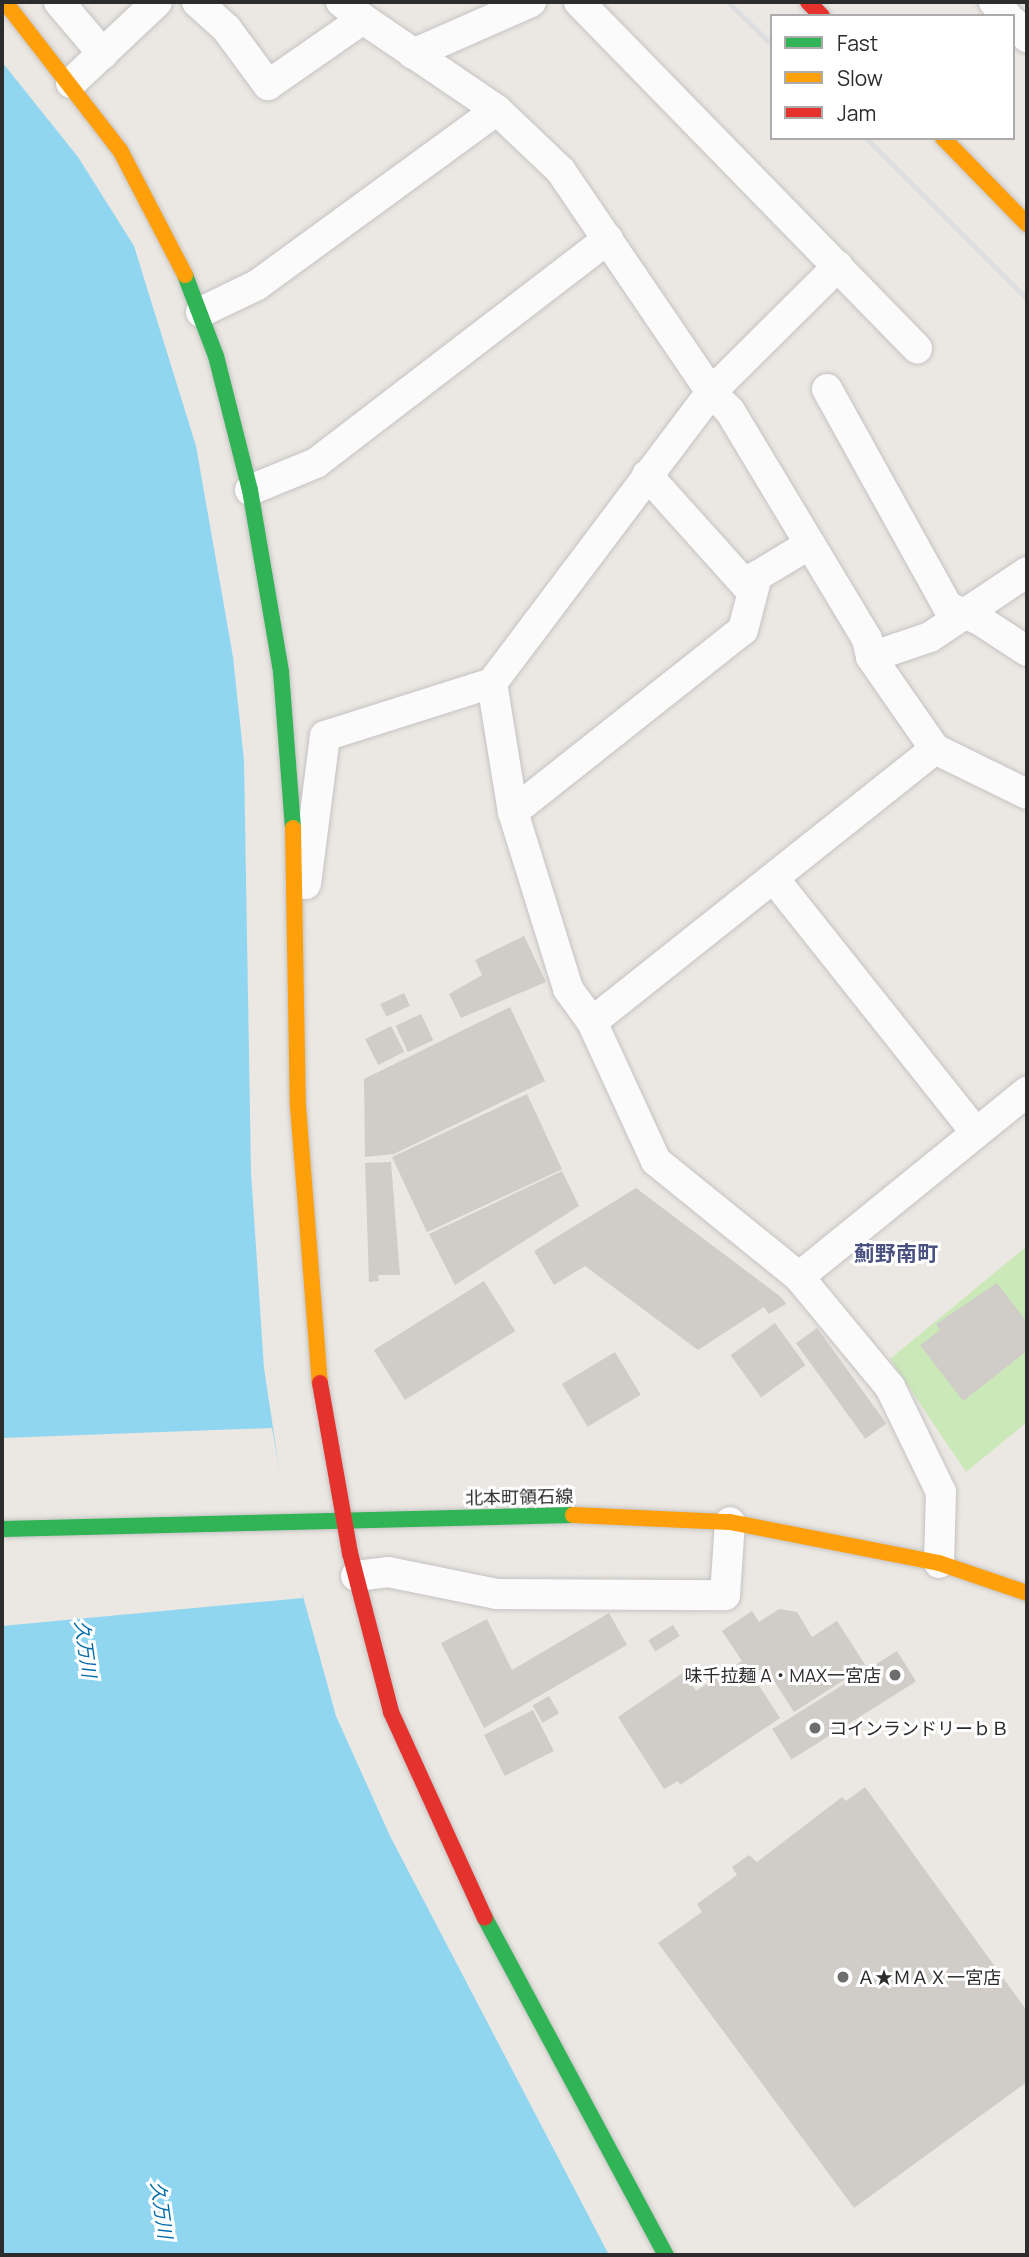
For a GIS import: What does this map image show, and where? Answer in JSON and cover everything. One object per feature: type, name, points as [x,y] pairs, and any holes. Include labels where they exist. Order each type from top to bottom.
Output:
[{"type":"street","points":[[5,2],[71,83],[150,199],[207,308],[257,488],[281,673],[295,888],[298,1106],[319,1378],[356,1576],[391,1712],[433,1812],[495,1941],[666,2255]]},
{"type":"street","points":[[59,2],[103,54]]},
{"type":"street","points":[[71,83],[157,2]]},
{"type":"street","points":[[197,2],[226,28],[268,85],[352,10],[497,110],[561,172],[711,392],[730,411],[867,639],[871,657],[935,749],[1027,794]]},
{"type":"street","points":[[413,54],[531,2]]},
{"type":"street","points":[[579,2],[917,348]]},
{"type":"street","points":[[1015,24],[1027,37]]},
{"type":"street","points":[[207,308],[257,285],[497,110]]},
{"type":"street","points":[[945,140],[1027,224]]},
{"type":"street","points":[[257,488],[316,463],[608,239]]},
{"type":"street","points":[[295,888],[308,883],[325,736],[492,684],[711,392],[838,266]]},
{"type":"street","points":[[827,389],[948,607],[1027,651]]},
{"type":"street","points":[[647,475],[752,592]]},
{"type":"street","points":[[513,813],[743,630],[757,576],[810,544]]},
{"type":"street","points":[[871,657],[930,637],[1027,572]]},
{"type":"street","points":[[492,684],[513,813],[568,989],[592,1022],[656,1161],[799,1278],[890,1387],[919,1441],[941,1492],[939,1563]]},
{"type":"street","points":[[592,1022],[775,880],[935,749]]},
{"type":"street","points":[[775,880],[976,1133]]},
{"type":"street","points":[[799,1278],[1027,1092]]},
{"type":"street","name":"北本町領石線","points":[[2,1529],[344,1517],[585,1515],[730,1522],[939,1563],[1027,1592]]},
{"type":"street","points":[[356,1576],[388,1572],[497,1594],[725,1595],[730,1522]]},
{"type":"green space","points":[[1027,1246],[1027,1422],[966,1472],[890,1359]]},
{"type":"water","name":"久万川","points":[[2,62],[78,157],[134,246],[196,446],[233,657],[244,760],[251,1172],[264,1368],[293,1560],[336,1716],[390,1836],[609,2255],[2,2255]]},
{"type":"pier","points":[[272,1428],[303,1598],[2,1626],[2,1438]]},
{"type":"building","points":[[524,936],[546,982],[461,1018],[449,994],[482,975],[475,960]]},
{"type":"building","points":[[404,993],[410,1006],[386,1017],[380,1004]]},
{"type":"building","points":[[510,1007],[545,1081],[394,1154],[365,1157],[364,1079]]},
{"type":"building","points":[[421,1014],[433,1040],[408,1052],[396,1026]]},
{"type":"building","points":[[391,1026],[404,1052],[378,1065],[365,1039]]},
{"type":"building","points":[[527,1094],[562,1169],[427,1232],[392,1157]]},
{"type":"building","points":[[391,1162],[400,1275],[378,1275],[379,1281],[369,1282],[365,1163]]},
{"type":"building","points":[[562,1171],[579,1206],[455,1285],[429,1234]]},
{"type":"building","points":[[636,1188],[781,1297],[786,1304],[769,1314],[764,1307],[698,1350],[585,1266],[554,1285],[534,1251]]},
{"type":"building","points":[[484,1281],[515,1331],[405,1400],[374,1350]]},
{"type":"building","points":[[997,1283],[1027,1322],[1027,1351],[963,1401],[920,1345],[940,1330],[936,1324]]},
{"type":"building","points":[[775,1323],[806,1365],[761,1397],[731,1355]]},
{"type":"building","points":[[817,1328],[886,1423],[865,1439],[796,1343]]},
{"type":"building","points":[[615,1352],[641,1395],[588,1427],[562,1384]]},
{"type":"building","points":[[779,1609],[797,1612],[812,1637],[837,1621],[866,1666],[794,1712],[765,1667],[752,1675],[780,1718],[680,1785],[678,1781],[664,1789],[618,1717],[684,1672],[696,1691],[742,1661],[722,1631],[752,1611],[759,1622]]},
{"type":"building","points":[[609,1613],[627,1645],[484,1728],[441,1643],[487,1619],[512,1670]]},
{"type":"building","points":[[673,1625],[680,1636],[655,1651],[648,1640]]},
{"type":"building","points":[[897,1651],[916,1682],[791,1759],[772,1729]]},
{"type":"building","points":[[549,1696],[559,1713],[543,1723],[533,1706]]},
{"type":"building","points":[[533,1710],[554,1751],[505,1776],[484,1735]]},
{"type":"building","name":"Ａ★ＭＡＸ一宮店","points":[[865,1787],[1027,2011],[1027,2082],[854,2208],[658,1943],[702,1912],[697,1904],[737,1875],[732,1867],[749,1855],[757,1862],[842,1797],[846,1801]]},
{"type":"railway","points":[[728,2],[770,43]]},
{"type":"railway","points":[[868,140],[1027,299]]},
{"type":"traffic: fast","points":[[185,275],[216,356],[250,490],[281,672],[293,828]]},
{"type":"traffic: fast","points":[[2,1529],[573,1515]]},
{"type":"traffic: fast","points":[[485,1918],[666,2255]]},
{"type":"traffic: slow","points":[[5,2],[120,150],[185,275]]},
{"type":"traffic: slow","points":[[945,140],[1027,224]]},
{"type":"traffic: slow","points":[[293,828],[298,1106],[320,1383]]},
{"type":"traffic: slow","points":[[573,1515],[730,1522],[939,1563],[1027,1593]]},
{"type":"traffic: jam","points":[[808,2],[820,14]]},
{"type":"traffic: jam","points":[[320,1383],[350,1553],[391,1712],[485,1918]]},
{"type":"place","name":"味千拉麺 A・MAX一宮店","points":[[895,1675]]},
{"type":"place","name":"コインランドリーｂＢ","points":[[815,1728]]},
{"type":"place","name":"Ａ★ＭＡＸ一宮店","points":[[843,1977]]},
{"type":"district","name":"薊野南町","points":[[896,1253]]}]
